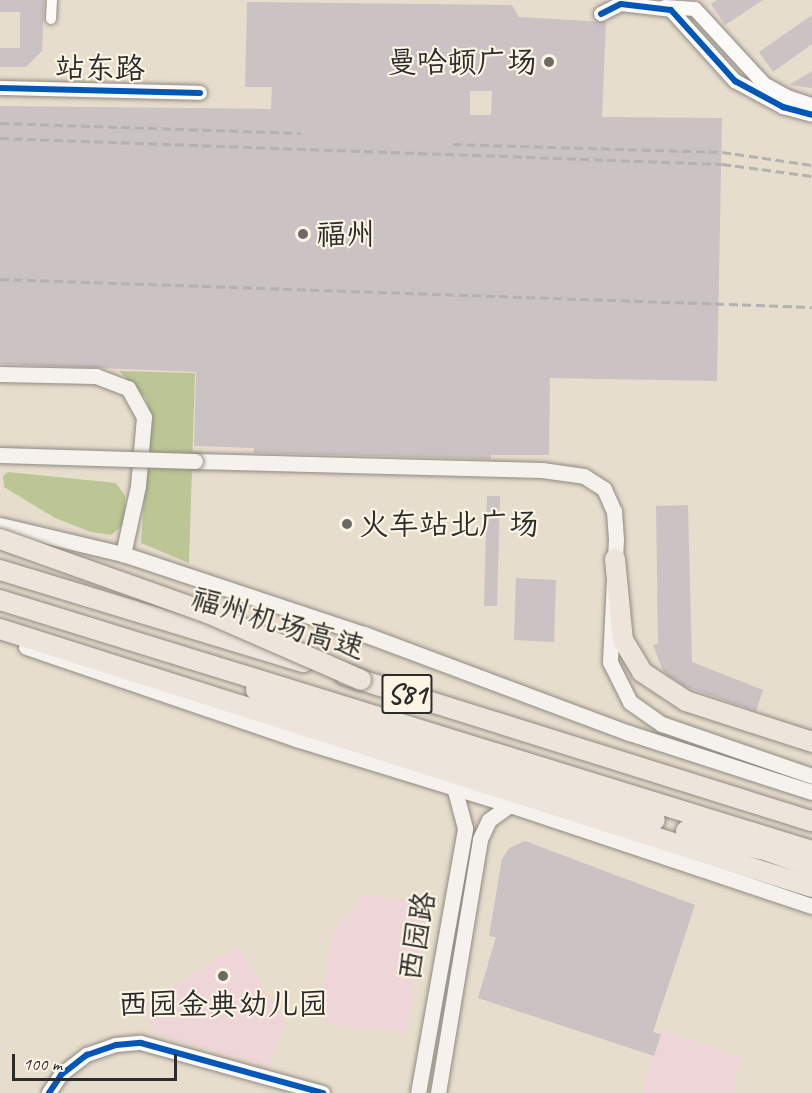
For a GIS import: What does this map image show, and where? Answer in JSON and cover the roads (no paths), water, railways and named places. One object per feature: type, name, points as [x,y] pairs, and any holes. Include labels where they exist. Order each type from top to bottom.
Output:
[{"type":"highway","points":[[0,540],[208,613],[361,680]]},
{"type":"highway","points":[[615,559],[623,640],[642,672],[686,701],[812,742]]},
{"type":"highway","name":"福州机场高速","points":[[0,570],[812,821]]},
{"type":"highway","name":"福州机场高速","points":[[0,600],[812,852]]},
{"type":"highway","points":[[0,629],[210,698],[774,872],[812,887]]},
{"type":"highway","points":[[125,637],[323,717],[518,774],[696,834],[768,851],[812,867]]},
{"type":"main road","points":[[0,374],[96,376],[128,388],[144,417],[138,486],[123,554]]},
{"type":"main road","points":[[0,455],[575,472],[596,482],[610,499],[616,524],[610,662],[624,694],[653,720],[812,776]]},
{"type":"main road","points":[[0,525],[123,554],[364,634],[629,733],[812,792]]},
{"type":"main road","points":[[0,540],[123,554]]},
{"type":"main road","points":[[0,638],[812,906]]},
{"type":"main road","name":"西园路","points":[[418,1093],[465,828],[455,790]]},
{"type":"main road","name":"西园路","points":[[438,1093],[480,839],[489,820],[510,805]]},
{"type":"street","points":[[51,19],[52,0]]},
{"type":"street","points":[[601,14],[621,4],[695,9],[764,84],[787,97],[812,105]]},
{"type":"street","points":[[651,7],[676,14],[723,70],[742,86],[783,107],[812,115]]},
{"type":"street","name":"站东路","points":[[0,88],[200,93]]},
{"type":"street","points":[[49,1093],[61,1075],[87,1055],[116,1045],[141,1043],[323,1093]]},
{"type":"railway","points":[[0,123],[301,133]]},
{"type":"railway","points":[[0,138],[722,164],[812,176]]},
{"type":"railway","points":[[453,144],[722,152],[812,165]]},
{"type":"railway","points":[[0,279],[812,307]]},
{"type":"place","name":"曼哈顿广场","points":[[549,62]]},
{"type":"place","name":"福州","points":[[303,234]]},
{"type":"place","name":"火车站北广场","points":[[347,524]]},
{"type":"place","name":"西园金典幼儿园","points":[[223,976]]}]
